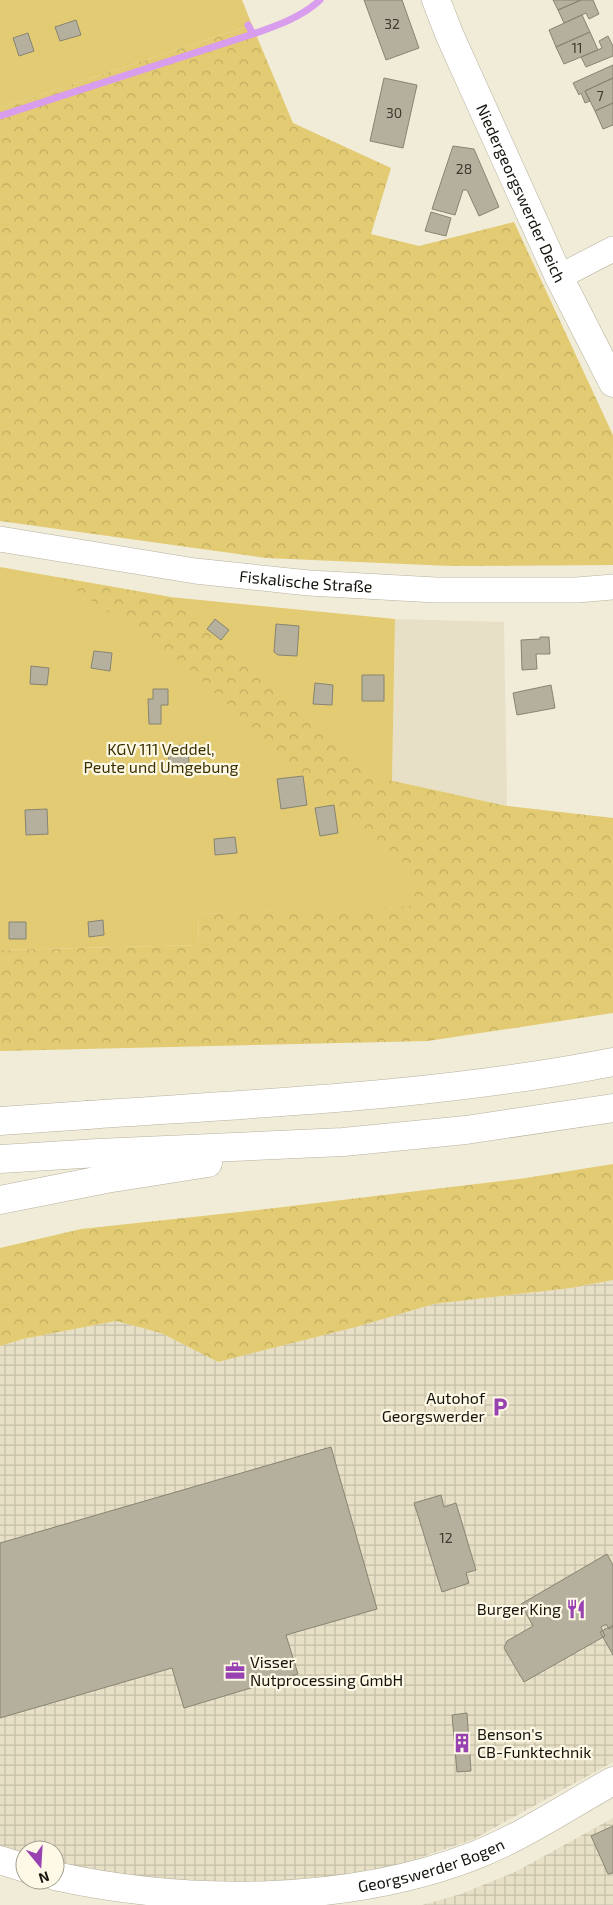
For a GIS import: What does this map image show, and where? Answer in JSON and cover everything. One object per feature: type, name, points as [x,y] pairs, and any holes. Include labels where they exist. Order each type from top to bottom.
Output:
[{"type":"main road","name":"Niedergeorgswerder Deich","points":[[436,0],[453,43],[559,277],[613,384]]},
{"type":"main road","points":[[0,1121],[398,1092],[485,1083],[613,1062]]},
{"type":"main road","points":[[0,1159],[98,1152],[343,1142],[466,1130],[613,1108]]},
{"type":"main road","points":[[0,1110],[87,1115]]},
{"type":"main road","points":[[0,1200],[106,1179],[343,1142]]},
{"type":"main road","name":"Georgswerder Bogen","points":[[65,1879],[89,1886],[144,1894],[210,1898],[285,1897],[345,1891],[395,1881],[477,1855],[512,1839],[613,1781]]},
{"type":"main road","points":[[0,1860],[15,1865]]},
{"type":"street","points":[[559,277],[613,249]]},
{"type":"street","name":"Fiskalische Straße","points":[[0,539],[195,571],[309,583],[436,590],[577,590],[613,587]]},
{"type":"shaded area","points":[[395,619],[504,622],[507,806],[392,781]]},
{"type":"shaded area","points":[[613,1280],[613,1762],[474,1839],[373,1874],[241,1883],[123,1880],[65,1865],[65,1840],[15,1840],[15,1851],[0,1847],[0,1346],[23,1339],[116,1321],[161,1333],[218,1362],[356,1327],[434,1304],[571,1288]]},
{"type":"shaded area","points":[[613,1818],[613,1905],[422,1905],[461,1894],[517,1871]]},
{"type":"green space","points":[[0,0],[242,0],[252,25],[0,108]]},
{"type":"green space","points":[[252,25],[293,123],[391,168],[371,234],[419,246],[514,222],[613,435],[613,565],[451,566],[266,558],[0,521],[0,108]]},
{"type":"green space","name":"KGV 111 Veddel, Peute und Umgebung","points":[[0,567],[170,597],[395,619],[392,781],[465,797],[412,871],[412,907],[199,914],[198,945],[0,950]]},
{"type":"green space","points":[[57,577],[170,597],[370,776],[507,806],[613,818],[613,1013],[428,1041],[0,1051],[0,950],[198,945],[199,914],[412,906],[412,870],[307,778],[184,664]]},
{"type":"green space","points":[[613,1164],[613,1280],[571,1288],[434,1304],[356,1327],[218,1362],[161,1333],[116,1321],[23,1339],[0,1346],[0,1248],[81,1229],[526,1178]]},
{"type":"building","points":[[364,0],[402,0],[419,48],[386,60]]},
{"type":"building","points":[[553,0],[581,0],[558,10]]},
{"type":"building","points":[[581,0],[593,0],[599,14],[589,19],[586,13],[564,23],[558,10]]},
{"type":"building","points":[[582,15],[590,32],[556,47],[549,30]]},
{"type":"building","points":[[76,20],[81,35],[60,41],[55,27]]},
{"type":"building","points":[[590,32],[598,50],[564,64],[556,47]]},
{"type":"building","points":[[28,33],[34,51],[19,56],[13,38]]},
{"type":"building","points":[[608,36],[613,46],[613,56],[586,67],[581,57],[602,48],[599,41]]},
{"type":"building","points":[[613,65],[613,78],[585,91],[590,101],[585,103],[581,93],[579,95],[573,83]]},
{"type":"building","points":[[384,78],[417,85],[403,148],[370,141]]},
{"type":"building","points":[[613,78],[613,103],[595,111],[585,91]]},
{"type":"building","points":[[613,103],[613,125],[603,129],[595,111]]},
{"type":"building","points":[[453,146],[474,149],[499,207],[479,216],[467,190],[463,190],[455,215],[432,209]]},
{"type":"building","points":[[431,212],[451,218],[446,236],[425,231]]},
{"type":"building","points":[[215,619],[229,630],[221,640],[207,629]]},
{"type":"building","points":[[276,624],[299,626],[297,656],[278,655],[274,652]]},
{"type":"building","points":[[540,637],[549,637],[550,654],[536,654],[537,669],[522,670],[521,640],[540,639]]},
{"type":"building","points":[[94,651],[112,653],[110,671],[91,668]]},
{"type":"building","points":[[31,666],[49,668],[47,685],[30,684]]},
{"type":"building","points":[[362,675],[384,675],[384,701],[362,701]]},
{"type":"building","points":[[315,683],[333,685],[332,705],[313,704]]},
{"type":"building","points":[[551,685],[555,708],[517,715],[513,693]]},
{"type":"building","points":[[153,689],[168,689],[168,705],[161,705],[161,724],[149,724],[148,699],[153,699]]},
{"type":"building","points":[[188,745],[189,764],[169,764],[168,746]]},
{"type":"building","points":[[303,776],[307,805],[281,809],[277,779]]},
{"type":"building","points":[[334,805],[338,833],[320,836],[315,808]]},
{"type":"building","points":[[47,809],[48,834],[26,835],[25,810]]},
{"type":"building","points":[[235,837],[237,853],[215,855],[214,839]]},
{"type":"building","points":[[103,920],[104,935],[89,937],[88,922]]},
{"type":"building","points":[[9,922],[26,922],[26,939],[9,939]]},
{"type":"building","points":[[331,1447],[377,1609],[286,1635],[298,1674],[184,1708],[172,1668],[0,1718],[0,1543]]},
{"type":"building","points":[[441,1495],[444,1507],[456,1503],[476,1570],[466,1573],[469,1583],[442,1592],[414,1503]]},
{"type":"building","points":[[607,1554],[613,1565],[613,1627],[609,1629],[606,1624],[601,1627],[605,1636],[524,1682],[504,1648],[507,1641],[533,1626],[521,1604]]},
{"type":"building","points":[[613,1625],[613,1655],[600,1632]]},
{"type":"building","name":"Benson's CB-Funktechnik","points":[[467,1713],[471,1771],[457,1772],[452,1715]]},
{"type":"building","points":[[613,1826],[613,1873],[608,1874],[591,1836]]},
{"type":"waterway","points":[[0,116],[262,31],[297,16],[320,0]]},
{"type":"waterway","points":[[248,25],[253,34]]},
{"type":"place","name":"Autohof Georgswerder","points":[[500,1407]]},
{"type":"place","name":"Burger King","points":[[576,1609]]},
{"type":"place","name":"Visser Nutprocessing GmbH","points":[[235,1671]]},
{"type":"place","name":"Benson's CB-Funktechnik","points":[[462,1743]]}]
